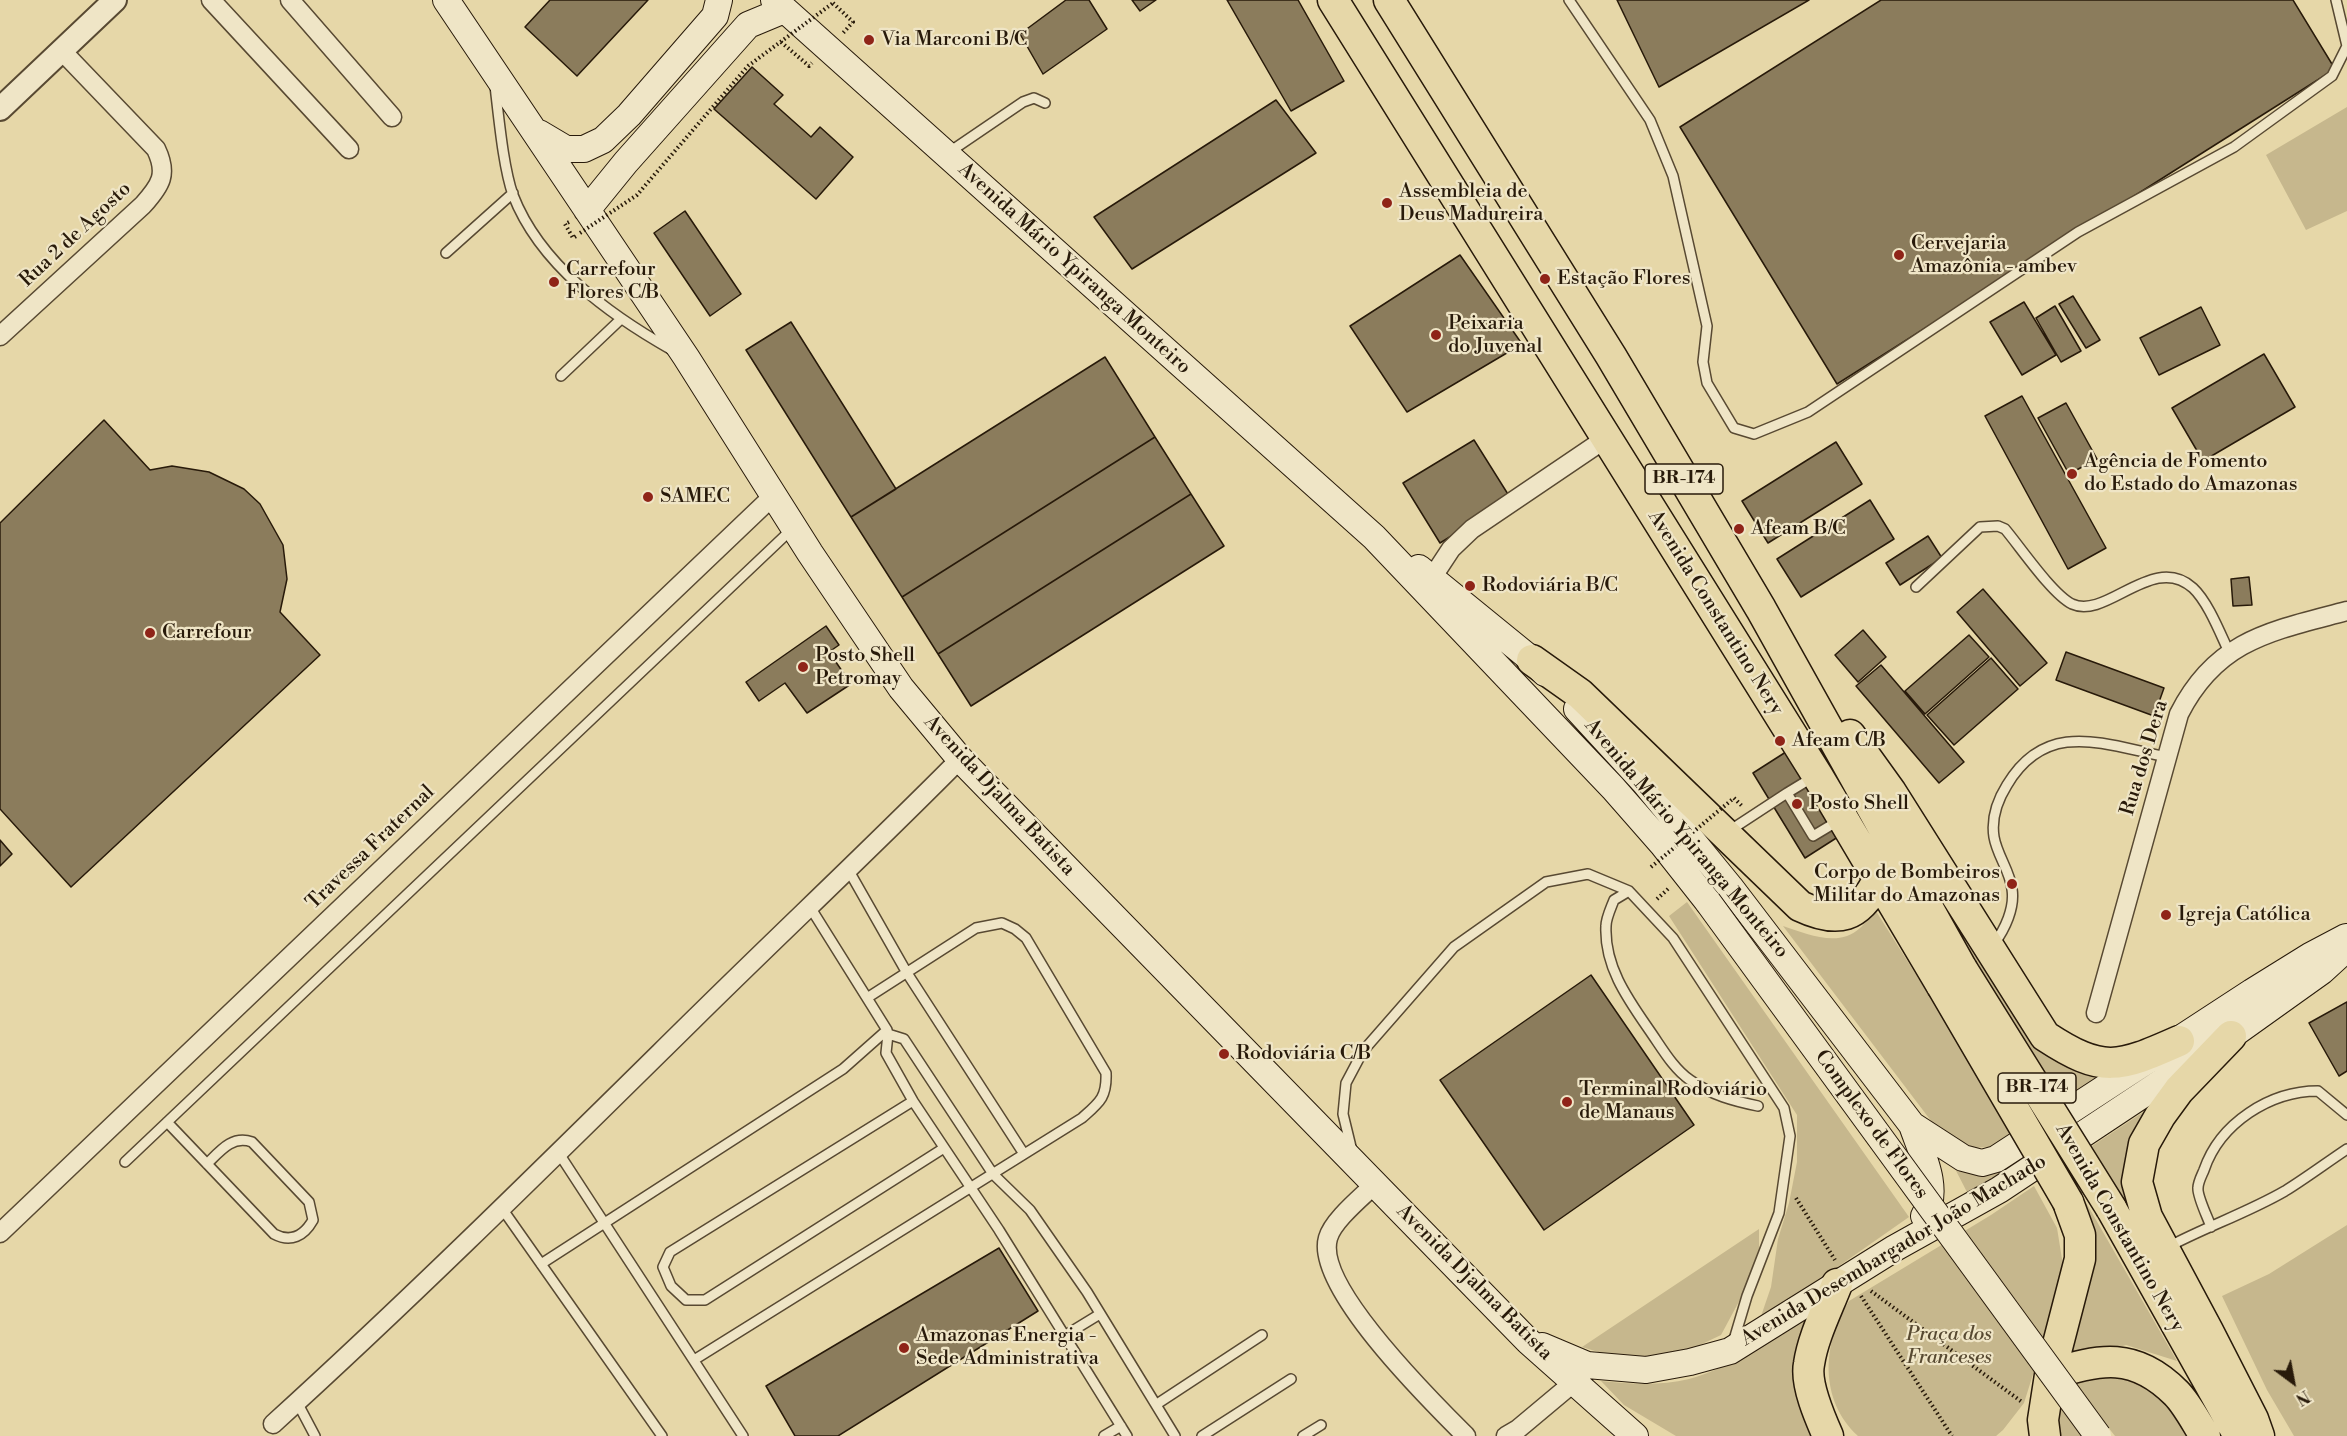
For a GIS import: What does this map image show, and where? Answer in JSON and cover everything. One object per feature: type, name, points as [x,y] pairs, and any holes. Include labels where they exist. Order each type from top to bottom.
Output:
[{"type":"highway","name":"Avenida Constantino Nery","points":[[1333,0],[1605,439],[1817,775],[1878,880],[1952,977],[2111,1208],[2239,1436]]},
{"type":"highway","name":"Avenida Constantino Nery","points":[[1389,0],[1611,356],[1761,609],[2068,1202],[2079,1235],[2080,1259],[2050,1375]]},
{"type":"highway","points":[[1761,609],[1891,792],[2045,1036],[2067,1051],[2093,1062],[2120,1063],[2139,1059],[2179,1041]]},
{"type":"highway","points":[[1532,660],[1580,694],[1800,906],[1819,915],[1834,917],[1854,911],[1869,897],[1878,880]]},
{"type":"highway","points":[[2231,1036],[2179,1090],[2160,1116],[2144,1144],[2137,1182],[2147,1217],[2243,1400],[2259,1436]]},
{"type":"highway","points":[[1828,1436],[1815,1408],[1808,1366],[1845,1281]]},
{"type":"highway","points":[[2050,1375],[2083,1363],[2120,1361],[2149,1372],[2177,1394],[2205,1436]]},
{"type":"highway","name":"BR-174","points":[[2034,1424],[2050,1375]]},
{"type":"main road","name":"Avenida Djalma Batista","points":[[446,0],[536,131],[583,222],[686,357],[773,496],[901,688],[960,759],[1528,1341]]},
{"type":"main road","points":[[536,131],[566,149],[584,149],[603,140],[629,115],[715,16],[719,0]]},
{"type":"main road","points":[[583,222],[663,120],[748,25],[779,5]]},
{"type":"main road","name":"Avenida Mário Ypiranga Monteiro","points":[[779,5],[1428,585],[1532,660],[1645,783],[1730,887],[1912,1125],[1932,1191],[1926,1214],[1896,1248]]},
{"type":"main road","name":"Avenida Mário Ypiranga Monteiro","points":[[1428,585],[1613,788],[1708,902]]},
{"type":"main road","name":"Complexo de Flores","points":[[1708,902],[2098,1436]]},
{"type":"main road","name":"Avenida Desembargador João Machado","points":[[1996,1160],[2310,956],[2347,937]]},
{"type":"main road","name":"Avenida Desembargador João Machado","points":[[1528,1341],[1580,1374],[1646,1370],[1690,1362],[1730,1351],[1896,1248],[1999,1190],[2231,1036],[2322,971],[2347,948]]},
{"type":"main road","name":"Avenida Mário Ypiranga Monteiro","points":[[1912,1125],[1963,1158],[1982,1163],[1996,1160]]},
{"type":"main road","points":[[1580,1374],[1635,1436]]},
{"type":"street","points":[[0,109],[115,0]]},
{"type":"street","points":[[211,0],[349,149]]},
{"type":"street","points":[[290,0],[392,117]]},
{"type":"street","name":"Rua 2 de Agosto","points":[[0,336],[143,205],[155,191],[162,177],[162,162],[156,149],[62,51]]},
{"type":"street","points":[[1428,585],[1451,549],[1472,529],[1605,439]]},
{"type":"street","name":"Travessa Fraternal","points":[[0,1233],[773,496]]},
{"type":"street","name":"Rua dos Dera","points":[[2096,1013],[2179,714],[2191,691],[2208,670],[2229,652],[2258,637],[2347,611]]},
{"type":"street","points":[[273,1424],[558,1152],[960,759]]},
{"type":"street","points":[[1376,1183],[1336,1223],[1328,1235],[1325,1250],[1333,1272],[1365,1327],[1428,1398],[1466,1436]]},
{"type":"street","points":[[1506,1436],[1518,1429],[1580,1374]]},
{"type":"lane","points":[[1569,0],[1650,120],[1673,176],[1707,326],[1703,362],[1707,383],[1734,428],[1754,434],[1808,412],[2078,231],[2234,147],[2332,76],[2347,46],[2336,0]]},
{"type":"lane","name":"Avenida Djalma Batista","points":[[492,69],[502,139],[513,193],[526,223],[560,267],[621,319],[686,357]]},
{"type":"lane","points":[[946,154],[1023,102],[1034,98],[1045,103]]},
{"type":"lane","points":[[446,253],[513,193]]},
{"type":"lane","points":[[561,376],[621,319]]},
{"type":"lane","points":[[1917,587],[1980,527],[1998,526],[2005,529],[2059,595],[2073,604],[2087,606],[2101,603],[2144,581],[2178,580],[2192,588],[2202,601],[2229,652]]},
{"type":"lane","points":[[125,1162],[794,527]]},
{"type":"lane","points":[[1990,949],[2008,920],[2012,889],[1994,838],[1993,821],[1996,805],[2004,789],[2024,761],[2052,744],[2080,740],[2167,757]]},
{"type":"lane","points":[[1726,833],[1817,775]]},
{"type":"lane","points":[[1787,793],[1813,836],[1842,819]]},
{"type":"lane","points":[[849,870],[907,973],[1024,1154]]},
{"type":"lane","points":[[1355,1162],[1343,1114],[1346,1083],[1363,1051],[1454,947],[1546,882],[1588,874],[1629,891],[1673,939],[1784,1108],[1790,1136],[1779,1213],[1747,1296],[1730,1351]]},
{"type":"lane","points":[[1629,891],[1614,900],[1605,925],[1612,967],[1623,993],[1671,1062],[1688,1079],[1732,1100],[1758,1106]]},
{"type":"lane","points":[[810,907],[888,1032],[904,1039],[993,1174],[1030,1210],[1100,1314],[1175,1436]]},
{"type":"lane","points":[[694,1360],[1082,1118],[1100,1102],[1107,1089],[1106,1073],[1026,938],[1015,929],[1002,923],[976,928],[867,998]]},
{"type":"lane","points":[[888,1032],[886,1053],[913,1101],[999,1230],[1127,1436]]},
{"type":"lane","points":[[541,1264],[843,1069],[888,1032]]},
{"type":"lane","points":[[2211,1227],[2198,1188],[2209,1154],[2231,1126],[2269,1100],[2301,1091],[2319,1091],[2347,1116]]},
{"type":"lane","points":[[913,1101],[670,1251],[663,1267],[671,1286],[686,1300],[705,1300],[944,1148]]},
{"type":"lane","points":[[167,1122],[207,1164],[274,1234],[281,1238],[291,1239],[300,1235],[313,1220],[309,1202],[252,1142],[244,1139],[235,1140],[207,1164]]},
{"type":"lane","points":[[2164,1249],[2195,1232],[2211,1227],[2284,1191],[2347,1149]]},
{"type":"lane","points":[[558,1152],[743,1436]]},
{"type":"lane","points":[[501,1207],[662,1436]]},
{"type":"lane","points":[[1064,1336],[1100,1314]]},
{"type":"lane","points":[[1157,1404],[1262,1335]]},
{"type":"lane","points":[[1202,1436],[1291,1379]]},
{"type":"lane","points":[[297,1402],[315,1436]]},
{"type":"lane","points":[[1303,1436],[1321,1425]]},
{"type":"lane","points":[[1104,1436],[1121,1426]]},
{"type":"path","points":[[583,222],[637,195],[748,66],[833,3],[853,22]]},
{"type":"path","points":[[781,42],[809,66]]},
{"type":"path","points":[[1651,867],[1734,798]]},
{"type":"path","points":[[1646,909],[1686,874]]},
{"type":"path","points":[[1791,1191],[1845,1281],[1952,1436]]},
{"type":"path","points":[[1868,1288],[2034,1424]]},
{"type":"green space","points":[[2347,107],[2347,211],[2306,230],[2266,155]]},
{"type":"green space","points":[[1687,902],[1909,1217],[1759,1322],[1771,1287],[1778,1239],[1789,1203],[1797,1162],[1797,1115],[1669,916]]},
{"type":"green space","points":[[1874,908],[1932,1000],[1979,969],[1954,932],[1962,930],[2052,1055],[2073,1070],[2111,1079],[2006,1145],[1975,1148],[1938,1130],[1783,926],[1823,938],[1842,937],[1860,928]]},
{"type":"green space","points":[[2157,1103],[2139,1228],[2092,1146]]},
{"type":"green space","points":[[1950,1159],[1988,1168],[2016,1166],[1969,1196]]},
{"type":"green space","name":"Praça dos Franceses","points":[[2034,1186],[2057,1228],[2062,1259],[2061,1285],[2024,1403],[1996,1436],[1858,1436],[1845,1422],[1836,1406],[1829,1371],[1834,1335],[1849,1301],[1991,1215]]},
{"type":"green space","points":[[2084,1199],[2177,1361],[2126,1345],[2078,1360],[2067,1343],[2081,1203]]},
{"type":"green space","points":[[2347,1225],[2347,1436],[2294,1436],[2267,1390],[2222,1296],[2269,1274]]},
{"type":"green space","points":[[1759,1229],[1759,1248],[1743,1294],[1721,1335],[1681,1354],[1621,1359],[1582,1347]]},
{"type":"green space","points":[[1810,1317],[1820,1436],[1676,1436],[1624,1405],[1601,1381],[1656,1384],[1689,1379],[1736,1360]]},
{"type":"green space","points":[[2094,1371],[2159,1386],[2191,1436],[2115,1436],[2104,1422],[2086,1436],[2054,1436],[2055,1401],[2074,1380]]},
{"type":"building","points":[[550,0],[648,0],[577,76],[525,27]]},
{"type":"building","points":[[1066,0],[1089,0],[1107,29],[1043,74],[1020,34]]},
{"type":"building","points":[[1132,0],[1156,0],[1140,11]]},
{"type":"building","points":[[1227,0],[1298,0],[1344,81],[1291,111]]},
{"type":"building","points":[[1617,0],[1809,0],[1659,87]]},
{"type":"building","name":"Cervejaria Amazônia - ambev","points":[[1881,0],[2293,0],[2335,69],[1837,384],[1680,127]]},
{"type":"building","points":[[752,67],[783,95],[774,104],[811,137],[820,127],[853,157],[816,199],[714,109]]},
{"type":"building","points":[[1276,100],[1316,153],[1132,269],[1094,217]]},
{"type":"building","points":[[685,211],[741,294],[710,316],[654,233]]},
{"type":"building","name":"Peixaria do Juvenal","points":[[1460,255],[1522,344],[1407,412],[1350,326]]},
{"type":"building","points":[[2073,296],[2100,340],[2086,348],[2059,304]]},
{"type":"building","points":[[2024,302],[2056,355],[2022,375],[1990,322]]},
{"type":"building","points":[[2055,306],[2081,351],[2061,362],[2036,318]]},
{"type":"building","points":[[2201,307],[2220,345],[2159,375],[2140,338]]},
{"type":"building","points":[[791,322],[896,489],[851,517],[746,350]]},
{"type":"building","points":[[2264,354],[2295,407],[2203,461],[2172,408]]},
{"type":"building","points":[[1105,357],[1155,437],[902,597],[851,517]]},
{"type":"building","points":[[2022,396],[2106,548],[2068,569],[1985,416]]},
{"type":"building","points":[[2066,403],[2097,459],[2069,474],[2038,418]]},
{"type":"building","name":"Carrefour","points":[[104,420],[150,470],[172,466],[209,472],[244,489],[260,504],[283,545],[287,579],[280,612],[320,655],[71,887],[0,809],[0,523]]},
{"type":"building","points":[[1155,437],[1191,494],[938,654],[902,597]]},
{"type":"building","points":[[1474,440],[1511,499],[1440,543],[1403,483]]},
{"type":"building","points":[[1836,442],[1862,484],[1768,543],[1742,501]]},
{"type":"building","points":[[1191,494],[1224,546],[971,706],[938,654]]},
{"type":"building","points":[[1870,500],[1894,539],[1801,597],[1777,559]]},
{"type":"building","points":[[1928,536],[1942,558],[1900,585],[1886,563]]},
{"type":"building","points":[[2249,577],[2252,605],[2233,606],[2231,579]]},
{"type":"building","points":[[1983,589],[2047,663],[2020,686],[1957,612]]},
{"type":"building","name":"Posto Shell Petromay","points":[[826,626],[839,645],[829,652],[851,684],[807,713],[785,683],[759,701],[746,682]]},
{"type":"building","points":[[1863,630],[1886,657],[1858,682],[1835,655]]},
{"type":"building","points":[[1969,635],[1989,657],[1925,714],[1905,691]]},
{"type":"building","points":[[2066,652],[2164,688],[2154,716],[2056,680]]},
{"type":"building","points":[[1991,658],[2018,689],[1954,745],[1927,715]]},
{"type":"building","points":[[1881,665],[1964,762],[1939,783],[1856,686]]},
{"type":"building","name":"Posto Shell","points":[[1789,750],[1841,835],[1805,858],[1753,773]]},
{"type":"building","points":[[0,840],[12,854],[0,866]]},
{"type":"building","name":"Terminal Rodoviário de Manaus","points":[[1591,975],[1694,1125],[1544,1230],[1440,1080]]},
{"type":"building","points":[[2347,1002],[2347,1071],[2339,1076],[2309,1023]]},
{"type":"building","name":"Amazonas Energia - Sede Administrativa","points":[[999,1248],[1038,1311],[838,1436],[795,1436],[766,1386]]},
{"type":"place","name":"Via Marconi B/C","points":[[869,40]]},
{"type":"place","name":"Assembleia de Deus Madureira","points":[[1387,203]]},
{"type":"place","name":"Cervejaria Amazônia - ambev","points":[[1899,255]]},
{"type":"place","name":"Estação Flores","points":[[1545,279]]},
{"type":"place","name":"Carrefour Flores C/B","points":[[554,282]]},
{"type":"place","name":"Peixaria do Juvenal","points":[[1436,335]]},
{"type":"place","name":"Agência de Fomento do Estado do Amazonas","points":[[2072,474]]},
{"type":"place","name":"SAMEC","points":[[648,497]]},
{"type":"place","name":"Afeam B/C","points":[[1739,529]]},
{"type":"place","name":"Rodoviária B/C","points":[[1470,586]]},
{"type":"place","name":"Carrefour","points":[[150,633]]},
{"type":"place","name":"Posto Shell Petromay","points":[[803,667]]},
{"type":"place","name":"Afeam C/B","points":[[1780,741]]},
{"type":"place","name":"Posto Shell","points":[[1797,804]]},
{"type":"place","name":"Corpo de Bombeiros Militar do Amazonas","points":[[2012,884]]},
{"type":"place","name":"Igreja Católica","points":[[2166,915]]},
{"type":"place","name":"Rodoviária C/B","points":[[1224,1054]]},
{"type":"place","name":"Terminal Rodoviário de Manaus","points":[[1567,1102]]},
{"type":"place","name":"Amazonas Energia - Sede Administrativa","points":[[904,1348]]}]
